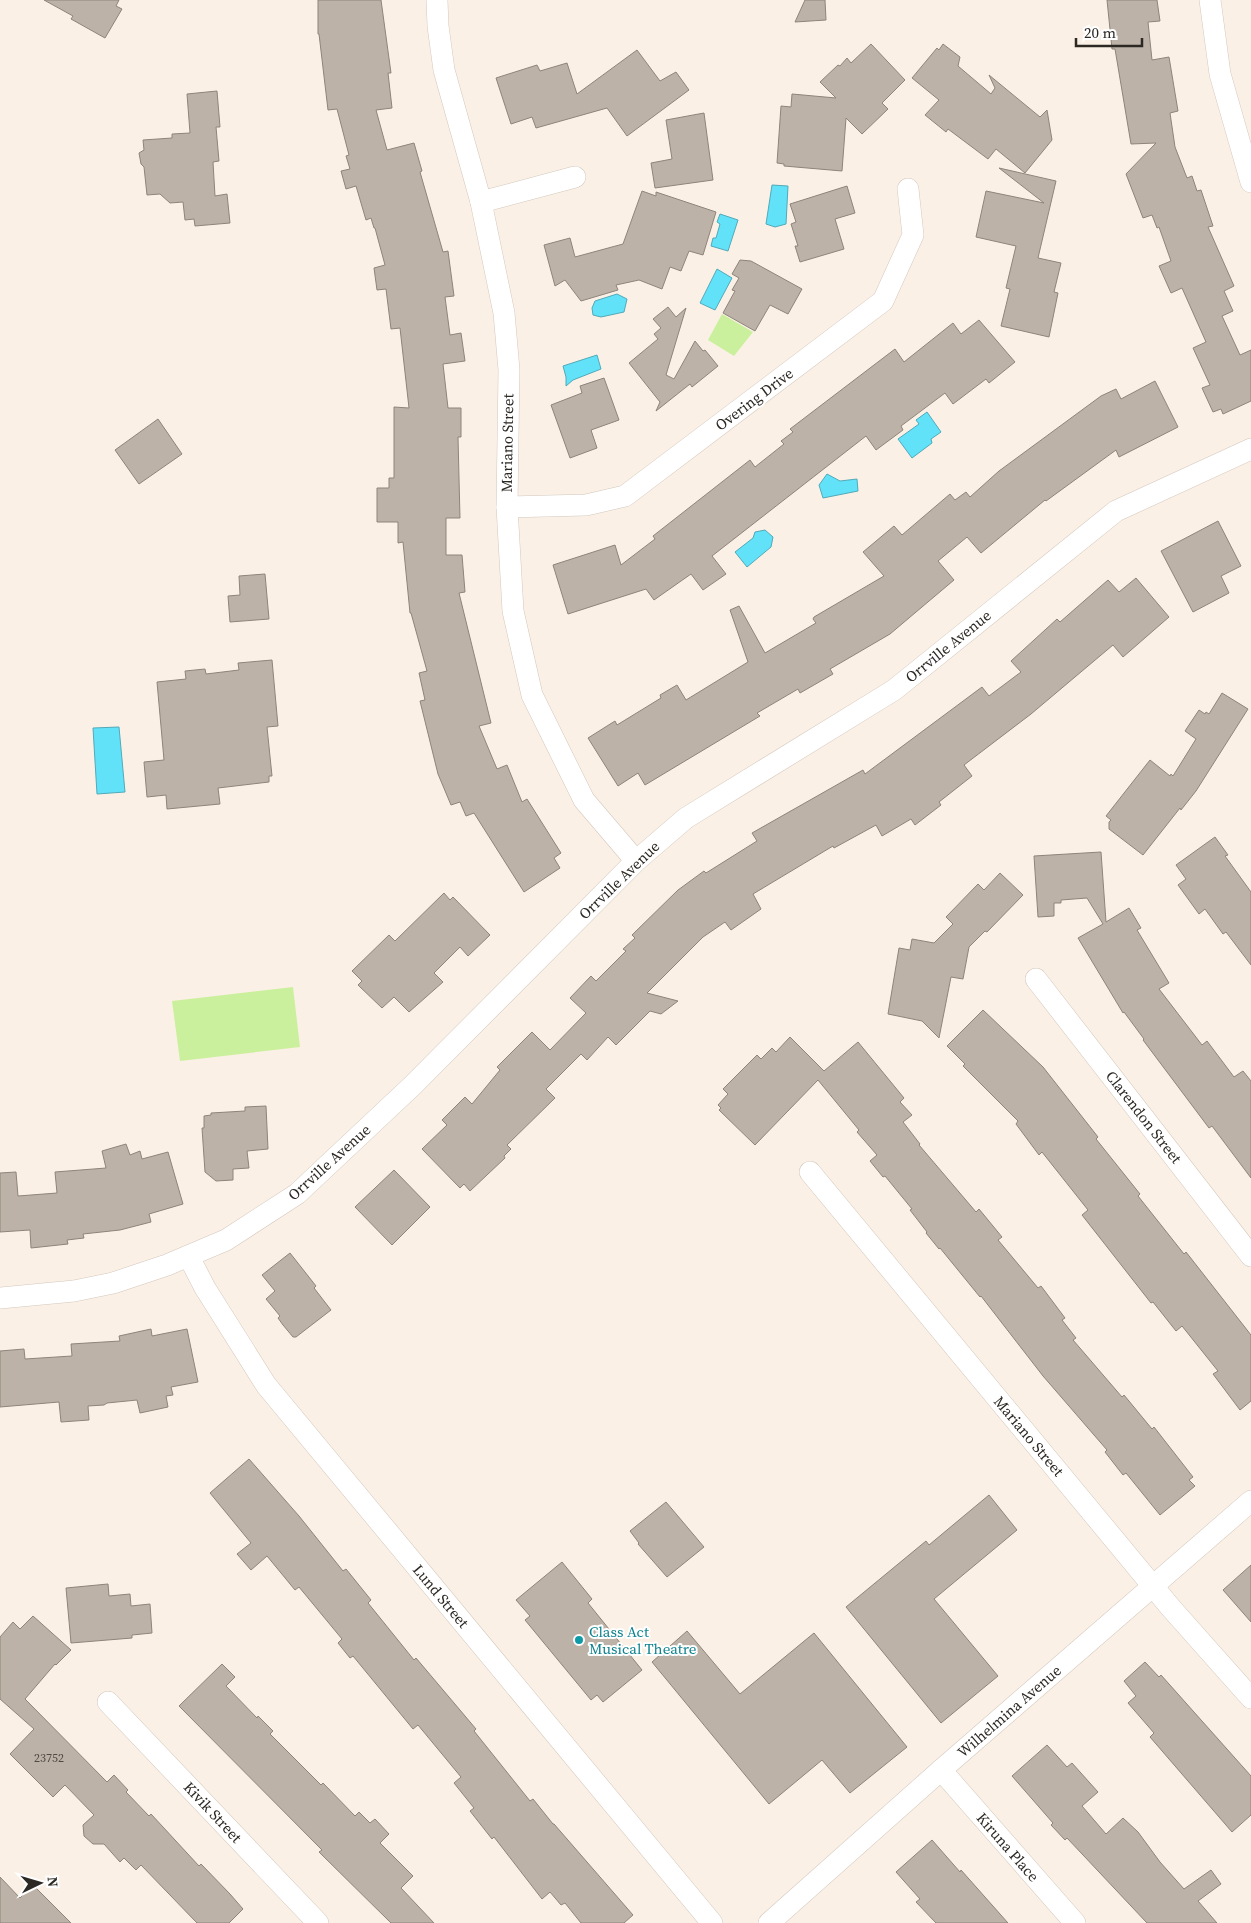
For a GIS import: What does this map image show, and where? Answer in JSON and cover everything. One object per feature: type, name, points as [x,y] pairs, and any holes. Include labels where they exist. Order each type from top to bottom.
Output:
[{"type":"street","name":"Mariano Street","points":[[438,0],[438,26],[444,70],[481,202],[504,314],[509,370],[506,506],[513,611],[532,694],[584,800],[636,861]]},
{"type":"street","points":[[1210,0],[1220,74],[1251,182]]},
{"type":"street","points":[[481,202],[575,177]]},
{"type":"street","name":"Overing Drive","points":[[506,506],[586,506],[625,496],[883,301],[913,234],[908,189]]},
{"type":"street","name":"Orrville Avenue","points":[[0,1298],[74,1291],[113,1283],[189,1257],[226,1240],[297,1194],[412,1086],[636,861],[686,818],[894,690],[1116,511],[1251,449]]},
{"type":"street","name":"Clarendon Street","points":[[1036,979],[1251,1256]]},
{"type":"street","name":"Mariano Street","points":[[810,1172],[1154,1587],[1251,1698]]},
{"type":"street","name":"Lund Street","points":[[189,1257],[205,1288],[266,1385],[712,1923]]},
{"type":"street","name":"Wilhelmina Avenue","points":[[769,1923],[1251,1501]]},
{"type":"street","name":"Kivik Street","points":[[108,1702],[318,1923]]},
{"type":"street","name":"Kiruna Place","points":[[942,1770],[1075,1923]]},
{"type":"green space","points":[[722,314],[753,332],[734,356],[708,340]]},
{"type":"green space","points":[[293,987],[300,1047],[180,1061],[172,1001]]},
{"type":"water","points":[[772,185],[788,186],[786,224],[775,227],[766,224]]},
{"type":"water","points":[[720,214],[738,220],[728,251],[711,246],[713,238],[716,238],[720,224],[717,222]]},
{"type":"water","points":[[717,269],[732,278],[715,310],[700,303]]},
{"type":"water","points":[[617,294],[627,299],[624,312],[601,317],[593,315],[592,308],[595,301]]},
{"type":"water","points":[[597,355],[601,369],[573,380],[566,386],[563,366]]},
{"type":"water","points":[[927,412],[941,432],[931,439],[932,443],[912,458],[898,439],[919,424],[916,420]]},
{"type":"water","points":[[827,474],[840,481],[857,479],[858,491],[823,498],[819,485]]},
{"type":"water","points":[[765,530],[773,537],[771,547],[747,567],[735,552],[753,538],[755,532]]},
{"type":"water","points":[[119,727],[125,792],[97,794],[93,728]]},
{"type":"building","points":[[44,0],[119,0],[116,6],[122,9],[105,38],[71,19],[73,16]]},
{"type":"building","points":[[318,0],[381,0],[391,73],[388,73],[392,108],[376,110],[387,150],[414,143],[422,171],[420,172],[443,252],[448,251],[454,296],[445,297],[450,335],[461,333],[465,361],[443,364],[448,408],[461,408],[461,437],[458,437],[460,518],[446,518],[446,555],[462,555],[465,592],[459,593],[491,723],[479,726],[497,769],[507,765],[522,802],[527,799],[561,853],[554,858],[560,868],[524,892],[474,813],[466,816],[460,802],[451,805],[438,774],[420,701],[425,700],[419,673],[427,671],[410,613],[403,542],[398,543],[398,522],[377,522],[377,488],[389,488],[389,478],[394,478],[394,407],[409,408],[400,328],[391,329],[386,289],[377,290],[374,268],[385,265],[375,228],[371,218],[366,220],[356,186],[346,189],[341,171],[350,169],[346,156],[349,155],[337,109],[328,110],[318,34]]},
{"type":"building","points":[[805,0],[825,0],[826,20],[795,22]]},
{"type":"building","points":[[1107,0],[1157,0],[1160,21],[1148,22],[1152,60],[1169,57],[1178,111],[1170,113],[1175,147],[1187,178],[1192,176],[1197,191],[1201,190],[1213,226],[1208,227],[1234,286],[1224,291],[1233,311],[1222,316],[1240,355],[1251,350],[1251,401],[1223,414],[1221,409],[1213,412],[1202,388],[1210,385],[1193,348],[1206,342],[1182,288],[1171,293],[1159,266],[1171,261],[1159,227],[1157,228],[1152,215],[1143,218],[1126,174],[1156,143],[1131,144],[1115,49],[1112,49]]},
{"type":"building","points":[[871,44],[905,80],[882,103],[888,109],[862,134],[846,118],[842,171],[784,166],[784,164],[777,163],[781,106],[791,107],[792,94],[836,98],[820,82],[847,58],[851,63]]},
{"type":"building","points":[[943,44],[960,57],[958,66],[991,94],[995,88],[989,75],[1040,117],[1047,110],[1052,140],[1025,173],[996,149],[988,159],[948,129],[946,132],[925,115],[939,100],[912,78],[937,48],[939,50]]},
{"type":"building","points":[[637,50],[660,81],[676,72],[689,90],[627,136],[607,108],[536,128],[532,117],[511,124],[496,78],[537,65],[540,71],[567,63],[577,94]]},
{"type":"building","points":[[217,91],[220,127],[216,127],[219,161],[213,162],[215,196],[227,194],[230,223],[195,226],[194,219],[185,220],[183,202],[170,203],[160,194],[147,195],[144,167],[141,164],[139,153],[144,150],[143,140],[172,138],[172,134],[190,133],[187,94]]},
{"type":"building","points":[[704,113],[713,180],[655,188],[651,163],[672,159],[666,120]]},
{"type":"building","points":[[999,168],[1056,181],[1038,258],[1061,263],[1054,292],[1058,293],[1049,337],[1001,326],[1010,289],[1006,288],[1016,246],[976,237],[986,191],[1044,203]]},
{"type":"building","points":[[847,186],[855,213],[835,219],[844,249],[800,262],[795,246],[798,246],[791,224],[796,222],[790,204]]},
{"type":"building","points":[[642,191],[656,196],[656,192],[716,212],[703,255],[689,251],[681,271],[670,267],[662,289],[639,280],[616,285],[618,290],[581,301],[565,280],[555,286],[544,245],[570,238],[575,257],[623,244]]},
{"type":"building","points":[[740,260],[751,261],[802,289],[788,314],[770,305],[755,331],[723,313],[735,291],[732,290],[739,278],[732,274]]},
{"type":"building","points":[[668,307],[676,317],[686,308],[666,375],[674,379],[695,341],[718,366],[692,387],[690,384],[656,411],[660,402],[629,363],[658,339],[654,334],[661,328],[653,319]]},
{"type":"building","points":[[979,320],[1015,362],[989,383],[986,379],[953,404],[945,393],[901,426],[903,430],[876,450],[866,436],[712,556],[726,574],[703,590],[691,574],[654,600],[646,589],[568,614],[553,565],[615,545],[621,565],[655,539],[653,536],[750,460],[755,467],[784,444],[781,441],[793,432],[790,429],[895,349],[904,362],[953,323],[961,334]]},
{"type":"building","points":[[604,378],[619,420],[591,430],[597,448],[570,458],[551,405],[582,393],[580,386]]},
{"type":"building","points":[[1155,381],[1178,427],[1119,457],[1116,450],[1045,500],[981,553],[967,537],[938,561],[954,580],[890,634],[830,669],[833,674],[800,693],[798,689],[757,713],[760,716],[645,785],[638,773],[618,786],[588,738],[615,721],[617,725],[661,698],[660,695],[677,685],[686,700],[748,662],[730,610],[739,606],[765,653],[816,623],[813,619],[814,617],[884,576],[863,552],[894,526],[902,535],[950,494],[955,500],[966,492],[970,497],[999,471],[1101,396],[1116,389],[1121,399]]},
{"type":"building","points":[[158,419],[182,454],[139,484],[115,450]]},
{"type":"building","points":[[1218,521],[1241,566],[1221,576],[1229,593],[1193,612],[1161,551]]},
{"type":"building","points":[[265,574],[269,619],[230,622],[228,596],[240,595],[239,576]]},
{"type":"building","points":[[1136,578],[1169,617],[1123,657],[1113,645],[1031,714],[964,765],[972,776],[939,802],[941,805],[915,825],[911,819],[882,836],[876,825],[834,848],[833,846],[753,894],[761,909],[731,930],[725,922],[703,937],[647,993],[678,1001],[661,1014],[650,1011],[616,1045],[608,1037],[587,1060],[581,1054],[546,1089],[555,1098],[507,1145],[511,1149],[504,1156],[505,1158],[470,1191],[464,1184],[460,1188],[422,1149],[447,1125],[442,1120],[465,1097],[472,1104],[500,1070],[497,1067],[532,1032],[550,1050],[586,1013],[570,998],[591,976],[596,981],[626,951],[623,949],[635,938],[632,935],[678,890],[704,871],[706,873],[757,841],[752,833],[863,770],[865,774],[982,687],[989,696],[1021,672],[1011,661],[1057,619],[1060,622],[1108,580],[1119,592]]},
{"type":"building","points":[[272,660],[278,726],[267,727],[272,776],[269,776],[269,782],[218,788],[220,804],[167,809],[166,795],[147,797],[144,762],[164,760],[157,682],[186,679],[185,671],[205,669],[206,674],[239,670],[238,663]]},
{"type":"building","points":[[1222,693],[1248,709],[1196,791],[1143,855],[1109,829],[1109,822],[1111,820],[1106,816],[1150,760],[1170,776],[1171,774],[1173,776],[1196,739],[1185,731],[1199,710],[1209,714]]},
{"type":"building","points":[[1215,837],[1228,855],[1225,856],[1251,892],[1251,965],[1226,932],[1223,934],[1205,909],[1199,914],[1178,885],[1186,879],[1176,865]]},
{"type":"building","points":[[1101,852],[1106,922],[1129,908],[1141,928],[1137,930],[1169,983],[1159,989],[1202,1045],[1207,1041],[1234,1077],[1243,1071],[1251,1081],[1251,1178],[1212,1126],[1209,1128],[1123,1013],[1078,938],[1103,924],[1087,898],[1061,900],[1061,903],[1054,903],[1054,916],[1038,917],[1034,856]]},
{"type":"building","points":[[1000,873],[1023,895],[987,932],[985,931],[969,947],[963,979],[951,977],[939,1038],[922,1021],[888,1014],[899,948],[910,950],[912,939],[934,943],[953,924],[946,917],[978,884],[984,890]]},
{"type":"building","points":[[444,893],[450,900],[453,897],[490,935],[468,956],[460,947],[434,973],[443,982],[409,1012],[394,997],[382,1008],[358,985],[362,981],[352,971],[389,935],[395,941]]},
{"type":"building","points":[[983,1010],[1043,1067],[1098,1137],[1096,1139],[1140,1194],[1138,1196],[1184,1254],[1186,1252],[1251,1335],[1251,1401],[1240,1410],[1213,1374],[1218,1371],[1182,1326],[1176,1331],[1153,1302],[1151,1303],[1082,1215],[1088,1210],[1042,1152],[1039,1155],[1016,1124],[1018,1121],[963,1066],[965,1064],[947,1046]]},
{"type":"building","points":[[790,1037],[824,1071],[858,1042],[904,1098],[900,1102],[912,1115],[903,1122],[919,1145],[976,1212],[979,1209],[1002,1237],[998,1240],[1038,1288],[1041,1286],[1065,1318],[1062,1320],[1076,1338],[1073,1340],[1122,1397],[1124,1395],[1152,1429],[1154,1427],[1193,1477],[1189,1480],[1195,1486],[1160,1515],[1126,1473],[1123,1475],[1105,1452],[1107,1450],[1043,1376],[981,1296],[926,1233],[910,1210],[912,1209],[870,1161],[877,1155],[818,1080],[755,1145],[719,1110],[721,1108],[718,1105],[728,1094],[723,1089],[757,1055],[761,1059],[772,1048],[776,1052]]},
{"type":"building","points":[[266,1106],[268,1149],[247,1151],[249,1168],[233,1169],[233,1180],[216,1181],[205,1172],[202,1128],[204,1128],[204,1116],[211,1115],[211,1113],[245,1111],[245,1107]]},
{"type":"building","points":[[126,1144],[130,1155],[140,1151],[142,1159],[168,1152],[183,1204],[149,1214],[151,1222],[120,1230],[83,1234],[84,1238],[67,1240],[68,1244],[31,1248],[30,1230],[0,1232],[0,1173],[16,1172],[18,1196],[57,1193],[55,1172],[106,1168],[102,1151]]},
{"type":"building","points":[[394,1170],[430,1207],[392,1245],[355,1207]]},
{"type":"building","points":[[290,1253],[316,1286],[314,1288],[331,1310],[296,1337],[293,1337],[283,1325],[278,1318],[280,1316],[266,1299],[275,1291],[262,1275]]},
{"type":"building","points":[[151,1329],[152,1336],[187,1329],[198,1382],[171,1387],[173,1395],[166,1396],[168,1407],[140,1413],[137,1400],[107,1403],[104,1405],[88,1406],[89,1420],[61,1422],[59,1402],[0,1407],[0,1351],[24,1349],[25,1359],[72,1356],[71,1344],[120,1341],[119,1336]]},
{"type":"building","points":[[249,1459],[299,1516],[343,1571],[346,1569],[371,1600],[368,1603],[414,1660],[416,1658],[476,1729],[474,1731],[530,1801],[533,1799],[633,1915],[624,1923],[581,1923],[565,1903],[561,1905],[550,1892],[542,1899],[494,1837],[492,1839],[470,1811],[474,1808],[454,1783],[461,1777],[418,1725],[413,1729],[353,1656],[350,1658],[338,1643],[342,1639],[299,1587],[295,1590],[267,1556],[251,1570],[237,1554],[251,1543],[210,1493]]},
{"type":"building","points":[[989,1495],[1017,1530],[934,1599],[998,1676],[941,1723],[846,1607],[926,1541],[929,1545]]},
{"type":"building","points":[[666,1502],[704,1547],[667,1577],[638,1544],[630,1531]]},
{"type":"building","name":"Class Act Musical Theatre","points":[[562,1562],[592,1599],[588,1603],[642,1670],[603,1702],[597,1695],[591,1700],[525,1620],[530,1616],[516,1600]]},
{"type":"building","points":[[1251,1565],[1251,1622],[1223,1590]]},
{"type":"building","points":[[108,1584],[109,1596],[130,1594],[131,1606],[150,1604],[152,1633],[132,1635],[132,1638],[71,1643],[66,1588]]},
{"type":"building","points":[[33,1616],[71,1650],[55,1664],[25,1699],[107,1782],[114,1775],[128,1790],[126,1792],[149,1816],[151,1814],[199,1866],[201,1864],[230,1894],[243,1909],[229,1923],[197,1923],[141,1865],[136,1870],[124,1858],[120,1862],[104,1844],[93,1844],[84,1836],[83,1825],[94,1815],[65,1785],[53,1797],[10,1754],[34,1729],[0,1699],[0,1637],[13,1622],[20,1629]]},
{"type":"building","points":[[687,1631],[740,1694],[814,1633],[907,1747],[850,1793],[822,1760],[769,1804],[652,1662]]},
{"type":"building","points":[[1145,1662],[1159,1677],[1161,1675],[1251,1776],[1251,1815],[1232,1832],[1150,1737],[1154,1733],[1128,1703],[1136,1696],[1124,1681]]},
{"type":"building","points":[[222,1664],[235,1677],[226,1686],[257,1718],[258,1716],[273,1731],[270,1734],[321,1785],[323,1783],[355,1816],[359,1812],[370,1823],[375,1819],[389,1834],[380,1843],[413,1876],[401,1888],[434,1923],[391,1923],[319,1852],[322,1850],[179,1706]]},
{"type":"building","points":[[1047,1745],[1067,1767],[1072,1763],[1098,1792],[1082,1806],[1106,1834],[1123,1818],[1138,1832],[1160,1862],[1184,1889],[1211,1870],[1221,1884],[1198,1901],[1217,1923],[1147,1923],[1067,1838],[1065,1840],[1051,1825],[1053,1823],[1012,1776]]},
{"type":"building","points":[[932,1840],[1008,1923],[936,1923],[916,1902],[920,1899],[896,1872]]},
{"type":"building","points":[[0,1877],[20,1898],[33,1885],[71,1923],[0,1923]]},
{"type":"place","name":"Class Act Musical Theatre","points":[[579,1640]]}]
